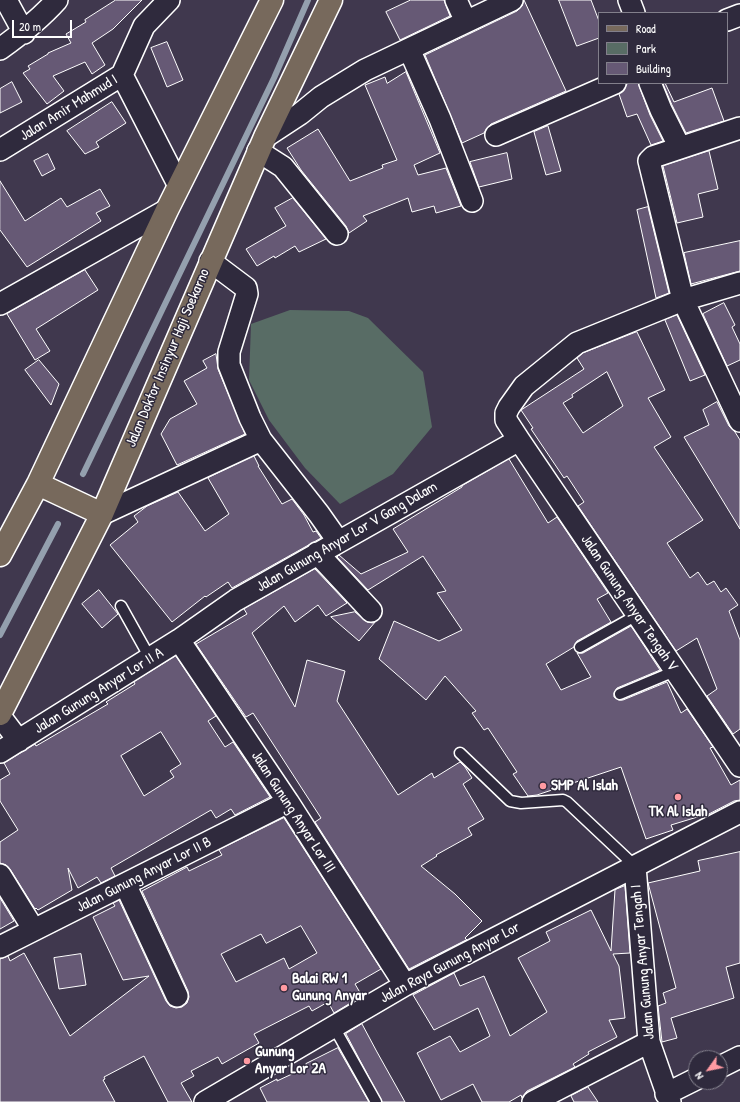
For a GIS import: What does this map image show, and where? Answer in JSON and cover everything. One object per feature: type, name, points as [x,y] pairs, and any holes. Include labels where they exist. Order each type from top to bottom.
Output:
[{"type":"main road","points":[[0,554],[38,484],[167,210],[272,0]]},
{"type":"main road","name":"Jalan Doktor Insinyur Haji Soekarno","points":[[0,715],[102,514],[210,261],[262,144],[331,0]]},
{"type":"main road","points":[[38,484],[102,514]]},
{"type":"street","points":[[6,0],[24,33]]},
{"type":"street","points":[[0,49],[24,33],[47,12],[57,0]]},
{"type":"street","name":"Jalan Amir Mahmud I","points":[[0,150],[122,75],[144,26],[169,0]]},
{"type":"street","points":[[456,0],[466,22]]},
{"type":"street","points":[[337,234],[262,144],[321,97],[364,70],[512,0]]},
{"type":"street","points":[[629,0],[634,12]]},
{"type":"street","points":[[728,20],[740,14]]},
{"type":"street","points":[[409,49],[440,118],[472,200]]},
{"type":"street","points":[[122,75],[179,186]]},
{"type":"street","points":[[496,135],[613,84]]},
{"type":"street","points":[[650,84],[680,148]]},
{"type":"street","points":[[740,128],[653,157],[649,161],[683,300],[740,421]]},
{"type":"street","points":[[0,304],[167,210]]},
{"type":"street","points":[[210,261],[246,288],[247,294],[229,352],[229,365],[250,418],[261,440],[319,514],[338,541]]},
{"type":"street","name":"Jalan Gunung Anyar Tengah V","points":[[740,283],[683,300],[577,343],[524,386],[506,413],[506,420],[519,440],[740,766]]},
{"type":"street","points":[[102,514],[261,440]]},
{"type":"street","name":"Jalan Gunung Anyar Lor V Gang Dalam","points":[[179,640],[236,600],[519,440]]},
{"type":"street","points":[[317,553],[370,611]]},
{"type":"street","name":"Jalan Gunung Anyar Lor II A","points":[[0,752],[179,640]]},
{"type":"street","name":"Jalan Gunung Anyar Lor III","points":[[179,640],[288,802],[405,985]]},
{"type":"street","name":"Jalan Gunung Anyar Lor II A","points":[[0,715],[19,741]]},
{"type":"street","name":"Jalan Gunung Anyar Lor II B","points":[[0,947],[288,802]]},
{"type":"street","name":"Jalan Raya Gunung Anyar Lor","points":[[205,1102],[405,985],[740,812]]},
{"type":"street","name":"Jalan Gunung Anyar Tengah I","points":[[635,866],[649,1042],[668,1098]]},
{"type":"street","points":[[0,875],[34,930]]},
{"type":"street","points":[[125,884],[177,996]]},
{"type":"street","points":[[533,1102],[649,1042]]},
{"type":"street","points":[[728,1063],[740,1057]]},
{"type":"street","points":[[668,1098],[688,1084]]},
{"type":"lane","points":[[121,606],[150,658]]},
{"type":"lane","points":[[580,647],[637,615]]},
{"type":"lane","points":[[620,694],[675,670]]},
{"type":"lane","points":[[460,753],[510,800],[521,803],[563,800],[567,802],[635,866]]},
{"type":"lane","points":[[334,1026],[376,1102]]},
{"type":"green space","points":[[290,310],[349,311],[368,318],[423,372],[432,427],[393,474],[340,504],[305,468],[269,420],[249,380],[251,324]]},
{"type":"building","points":[[116,0],[142,0],[113,29],[92,43],[105,65],[92,74],[85,62],[53,76],[64,91],[47,104],[23,73],[30,69],[28,66],[48,53],[71,43],[66,34],[86,22],[85,20]]},
{"type":"building","points":[[411,0],[444,0],[450,16],[400,40],[386,12]]},
{"type":"building","points":[[524,0],[566,91],[491,124],[484,133],[462,143],[425,55],[517,11],[522,6]]},
{"type":"building","points":[[559,0],[591,0],[598,18],[598,38],[577,46]]},
{"type":"building","points":[[167,42],[183,80],[167,87],[151,48]]},
{"type":"building","points":[[406,72],[440,153],[414,165],[418,175],[446,168],[461,206],[436,213],[434,206],[412,212],[408,198],[363,216],[367,221],[349,233],[346,226],[301,170],[287,148],[318,129],[350,181],[383,168],[382,165],[397,160],[365,85],[385,77],[387,83]]},
{"type":"building","points":[[12,82],[22,102],[0,113],[0,89]]},
{"type":"building","points":[[627,84],[638,84],[650,115],[663,141],[651,145],[637,114],[627,117],[619,94],[624,90]]},
{"type":"building","points":[[663,84],[665,84],[674,102],[712,88],[724,121],[686,133]]},
{"type":"building","points":[[112,102],[126,123],[96,142],[99,147],[85,154],[67,131]]},
{"type":"building","points":[[548,126],[561,171],[546,175],[534,132]]},
{"type":"building","points":[[709,151],[718,189],[698,194],[703,217],[677,223],[663,166]]},
{"type":"building","points":[[507,153],[512,179],[479,187],[470,162]]},
{"type":"building","points":[[48,154],[55,169],[42,176],[34,161]]},
{"type":"building","points":[[0,181],[25,221],[61,198],[67,207],[100,189],[110,206],[96,213],[101,221],[27,267],[0,230]]},
{"type":"building","points":[[293,198],[326,239],[299,252],[295,246],[275,258],[274,256],[257,266],[246,249],[286,226],[275,208]]},
{"type":"building","points":[[648,207],[669,293],[656,298],[637,210]]},
{"type":"building","points":[[740,241],[740,271],[691,284],[684,253]]},
{"type":"building","points":[[85,270],[98,290],[36,329],[50,351],[35,360],[7,314]]},
{"type":"building","points":[[724,303],[735,325],[732,327],[740,344],[740,360],[727,366],[703,314]]},
{"type":"building","points":[[677,315],[705,375],[690,381],[665,320]]},
{"type":"building","points":[[637,332],[665,390],[648,398],[671,437],[654,447],[703,520],[667,543],[690,578],[698,572],[707,585],[714,581],[721,592],[726,588],[738,605],[729,611],[740,640],[740,729],[733,734],[707,696],[717,689],[697,638],[676,651],[578,506],[584,502],[567,476],[564,478],[531,429],[533,428],[521,410],[584,369],[577,358],[583,353]],"holes":[[[607,372],[623,406],[583,433],[563,403],[573,397],[572,395]]]},
{"type":"building","points":[[216,354],[218,369],[245,434],[177,465],[161,434],[170,419],[197,404],[184,381],[207,368],[203,361]]},
{"type":"building","points":[[39,360],[59,384],[51,405],[25,370]]},
{"type":"building","points":[[717,402],[729,426],[740,440],[740,529],[684,437],[709,425],[703,410]]},
{"type":"building","points":[[254,456],[258,466],[282,504],[292,499],[304,515],[313,532],[316,531],[321,538],[232,588],[228,582],[206,597],[205,596],[172,622],[110,545],[138,522],[134,516],[147,506],[178,492],[205,531],[229,514],[208,478]]},
{"type":"building","points":[[509,459],[548,523],[557,517],[608,593],[597,599],[611,622],[577,641],[574,647],[546,664],[561,690],[591,677],[577,653],[583,653],[631,626],[660,670],[617,688],[614,693],[614,697],[619,700],[623,700],[667,682],[681,713],[687,709],[713,747],[710,748],[731,785],[740,780],[740,800],[734,801],[705,816],[704,815],[671,825],[673,830],[646,839],[621,767],[537,795],[528,796],[513,774],[517,772],[488,728],[484,730],[472,713],[476,711],[445,676],[426,700],[379,659],[394,621],[439,641],[462,630],[437,593],[446,591],[423,556],[368,590],[337,557],[339,555],[361,574],[408,552],[393,529]]},
{"type":"building","points":[[315,569],[347,603],[326,616],[318,605],[295,622],[284,606],[252,633],[295,707],[307,660],[345,671],[337,701],[398,795],[432,773],[434,778],[460,762],[472,778],[463,784],[484,819],[468,828],[472,835],[436,855],[437,856],[421,866],[455,894],[482,921],[465,938],[467,940],[409,969],[315,822],[321,818],[253,713],[246,717],[196,644],[247,614],[244,609]]},
{"type":"building","points":[[99,590],[118,614],[102,628],[82,604]]},
{"type":"building","points":[[355,612],[367,622],[373,623],[376,621],[359,641],[331,617]]},
{"type":"building","points":[[176,656],[216,716],[208,721],[225,747],[233,742],[270,797],[235,815],[231,809],[216,818],[211,810],[111,868],[115,876],[101,883],[97,877],[78,888],[68,868],[72,890],[38,910],[36,908],[35,909],[10,869],[6,865],[0,863],[0,842],[18,830],[0,801],[0,780],[10,774],[4,763],[35,744],[36,746],[108,704],[106,702],[135,684],[134,682]],"holes":[[[161,732],[181,764],[170,771],[174,777],[144,796],[121,756]]]},
{"type":"building","points":[[284,818],[381,969],[355,984],[362,996],[334,1013],[328,1002],[312,1011],[309,1006],[254,1034],[259,1043],[222,1064],[218,1057],[191,1071],[194,1076],[181,1083],[192,1102],[168,1102],[144,1056],[104,1077],[105,1079],[103,1080],[115,1102],[0,1102],[0,959],[8,956],[10,961],[24,953],[70,1036],[149,976],[123,980],[93,917],[115,906],[113,903],[119,900],[166,1001],[170,1006],[176,1008],[182,1007],[187,1003],[189,997],[188,991],[142,891],[187,867],[189,871],[222,855],[219,850]],"holes":[[[301,926],[317,953],[289,969],[284,958],[236,982],[221,954],[261,934],[266,943]]]},
{"type":"building","points":[[740,852],[740,963],[726,967],[734,998],[671,1018],[677,1038],[662,1042],[658,1006],[666,1003],[663,993],[676,988],[648,883],[700,871],[698,861]]},
{"type":"building","points":[[625,886],[630,953],[613,954],[619,966],[625,1018],[609,1020],[617,1037],[588,1052],[589,1054],[573,1064],[575,1067],[527,1091],[522,1098],[521,1095],[509,1102],[482,1102],[473,1084],[441,1100],[417,1053],[450,1036],[460,1052],[490,1036],[478,1008],[434,1030],[413,995],[454,973],[460,986],[484,976],[510,1036],[547,1012],[518,958],[550,941],[546,932],[591,910],[611,951],[615,890]]},
{"type":"building","points":[[0,898],[14,921],[0,929]]},
{"type":"building","points":[[81,954],[86,985],[59,989],[54,958]]},
{"type":"building","points":[[362,1024],[405,1102],[382,1102],[346,1034]]},
{"type":"building","points":[[338,1048],[369,1102],[267,1102],[260,1088],[277,1079],[277,1081],[307,1067],[306,1064]]},
{"type":"building","points":[[588,1087],[598,1102],[574,1102],[571,1096]]},
{"type":"waterway","points":[[83,474],[274,78],[308,0]]},
{"type":"waterway","points":[[0,635],[58,524]]},
{"type":"place","name":"SMP Al Islah","points":[[543,786]]},
{"type":"place","name":"TK Al Islah","points":[[678,797]]},
{"type":"place","name":"Balai RW 1 Gunung Anyar","points":[[284,988]]},
{"type":"place","name":"Gunung Anyar Lor 2A","points":[[247,1061]]}]
